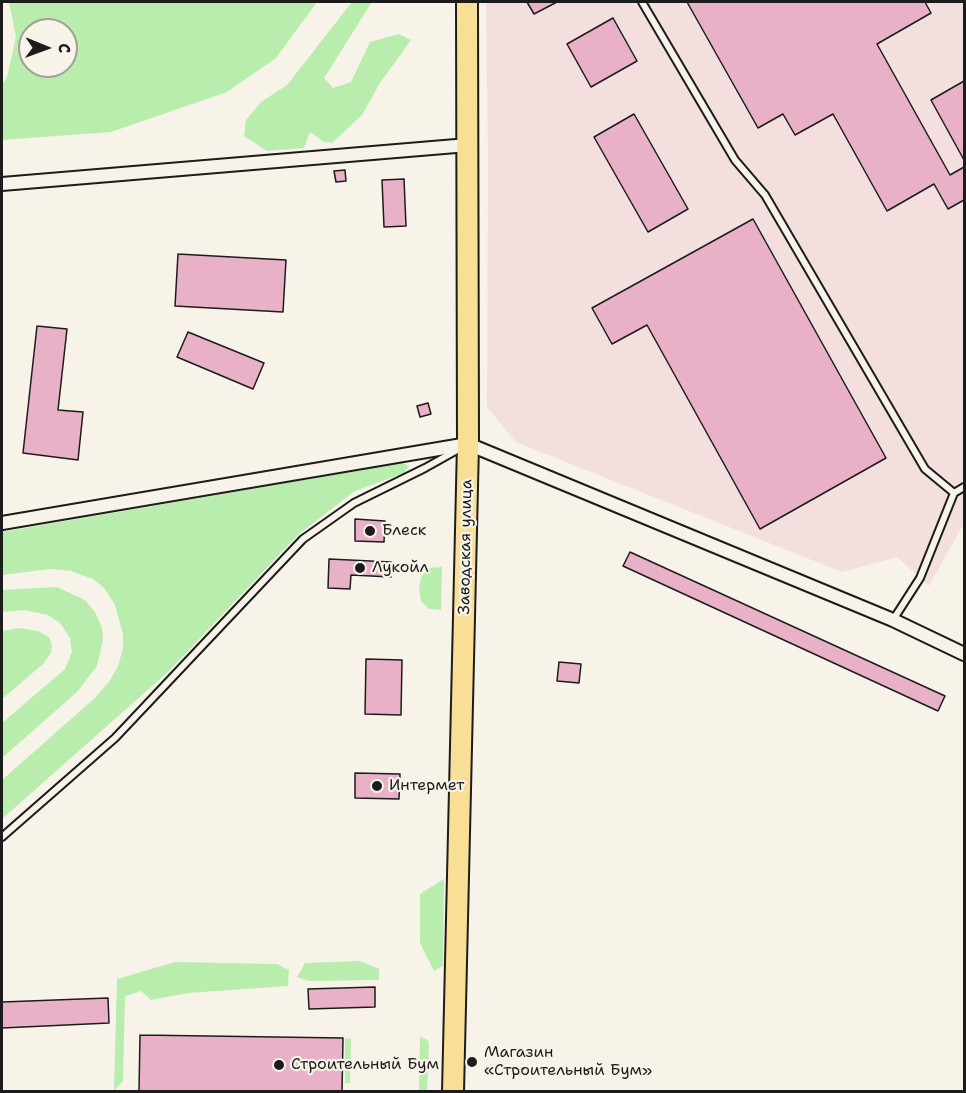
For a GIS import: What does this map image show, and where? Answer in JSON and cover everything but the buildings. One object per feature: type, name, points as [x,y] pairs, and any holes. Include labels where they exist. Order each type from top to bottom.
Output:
[{"type":"main road","name":"Заводская улица","points":[[453,1092],[468,444],[467,2]]},
{"type":"street","points":[[2,184],[468,145]]},
{"type":"street","points":[[2,523],[468,444],[893,620],[964,654]]},
{"type":"lane","points":[[642,2],[735,160],[765,195],[925,469],[954,494]]},
{"type":"lane","points":[[2,837],[115,738],[303,539],[354,503],[468,444]]},
{"type":"lane","points":[[893,620],[920,578],[954,494],[964,487]]},
{"type":"shaded area","points":[[486,2],[964,2],[964,523],[929,586],[897,557],[842,572],[516,442],[487,407]]},
{"type":"green space","points":[[9,2],[317,2],[276,58],[227,92],[111,132],[2,140],[2,85],[7,77],[16,37]]},
{"type":"green space","points":[[352,2],[372,2],[324,78],[333,88],[351,82],[370,42],[399,34],[411,40],[380,83],[362,115],[332,143],[324,142],[310,132],[304,148],[267,151],[244,136],[246,120],[261,102],[287,85]]},
{"type":"green space","points":[[402,463],[409,466],[404,473],[355,491],[299,534],[168,672],[2,819],[2,780],[95,698],[109,682],[118,666],[123,648],[123,634],[115,605],[104,588],[93,579],[71,571],[50,569],[2,575],[2,532]]},
{"type":"green space","points":[[442,567],[441,610],[429,609],[421,601],[419,588],[421,577],[429,568]]},
{"type":"green space","points":[[57,587],[85,600],[95,612],[102,628],[103,640],[97,666],[77,692],[2,758],[2,723],[65,669],[72,652],[70,638],[60,623],[48,615],[24,610],[2,612],[2,590]]},
{"type":"green space","points":[[19,628],[38,631],[49,637],[52,645],[51,653],[43,664],[2,699],[2,631]]},
{"type":"green space","points":[[444,879],[443,966],[434,971],[420,943],[420,894]]},
{"type":"green space","points":[[360,961],[379,969],[379,980],[309,981],[297,977],[305,963]]},
{"type":"green space","points":[[175,962],[277,964],[289,970],[288,986],[188,993],[151,1000],[141,991],[125,996],[123,1081],[114,1091],[117,979]]},
{"type":"green space","points":[[420,1037],[428,1040],[429,1045],[427,1091],[419,1091]]},
{"type":"green space","points":[[345,1038],[351,1039],[350,1083],[345,1083]]},
{"type":"place","name":"Блеск","points":[[370,531]]},
{"type":"place","name":"Лукойл","points":[[360,568]]},
{"type":"place","name":"Интермет","points":[[377,786]]},
{"type":"place","name":"Магазин «Строительный Бум»","points":[[472,1062]]},
{"type":"place","name":"Строительный Бум","points":[[279,1065]]}]
